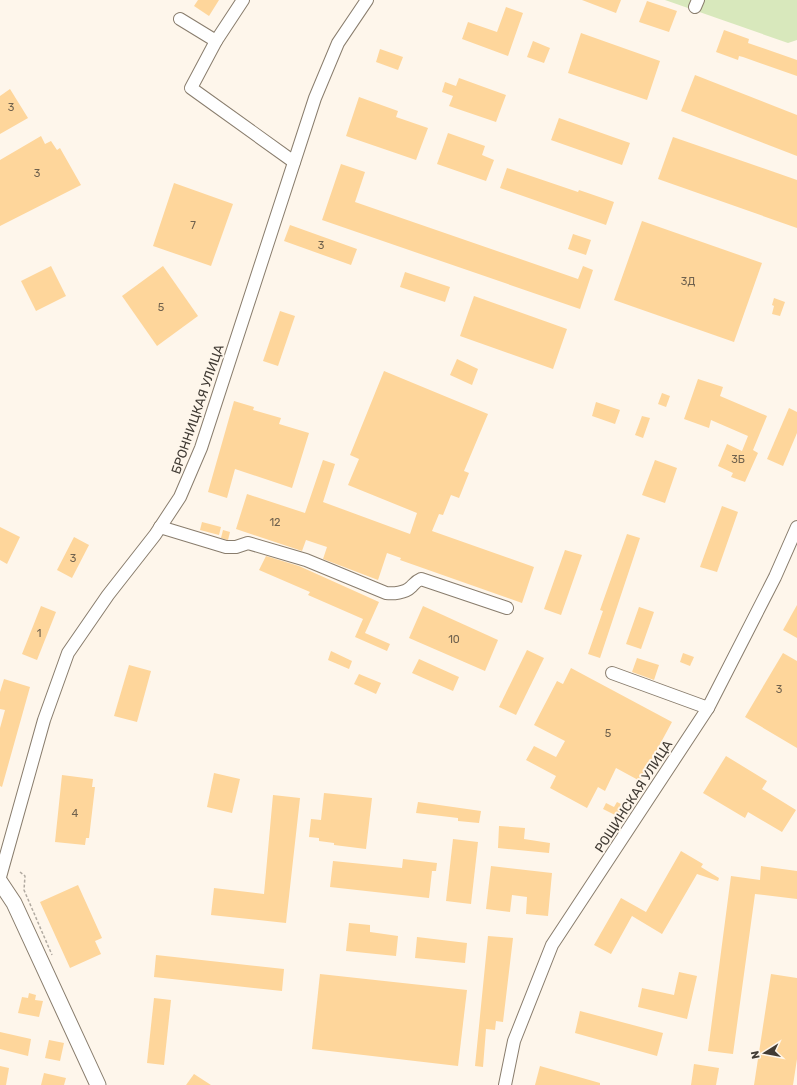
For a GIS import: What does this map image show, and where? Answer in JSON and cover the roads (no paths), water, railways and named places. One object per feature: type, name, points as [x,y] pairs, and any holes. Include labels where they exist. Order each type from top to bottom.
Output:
[{"type":"main road","points":[[0,882],[14,903],[98,1085]]},
{"type":"street","points":[[243,0],[216,41],[191,88],[294,162]]},
{"type":"street","name":"БРОННИЦКАЯ УЛИЦА","points":[[0,877],[44,720],[68,653],[160,527],[180,497],[201,448],[315,98],[338,43],[367,0]]},
{"type":"street","points":[[180,19],[216,41]]},
{"type":"street","name":"РОЩИНСКАЯ УЛИЦА","points":[[505,1085],[514,1041],[552,945],[708,708],[775,577],[797,526]]},
{"type":"street","points":[[160,527],[226,547],[236,547],[248,542],[306,560],[386,593],[392,594],[410,589],[415,582],[420,579],[507,608]]},
{"type":"street","points":[[612,673],[708,708]]}]
